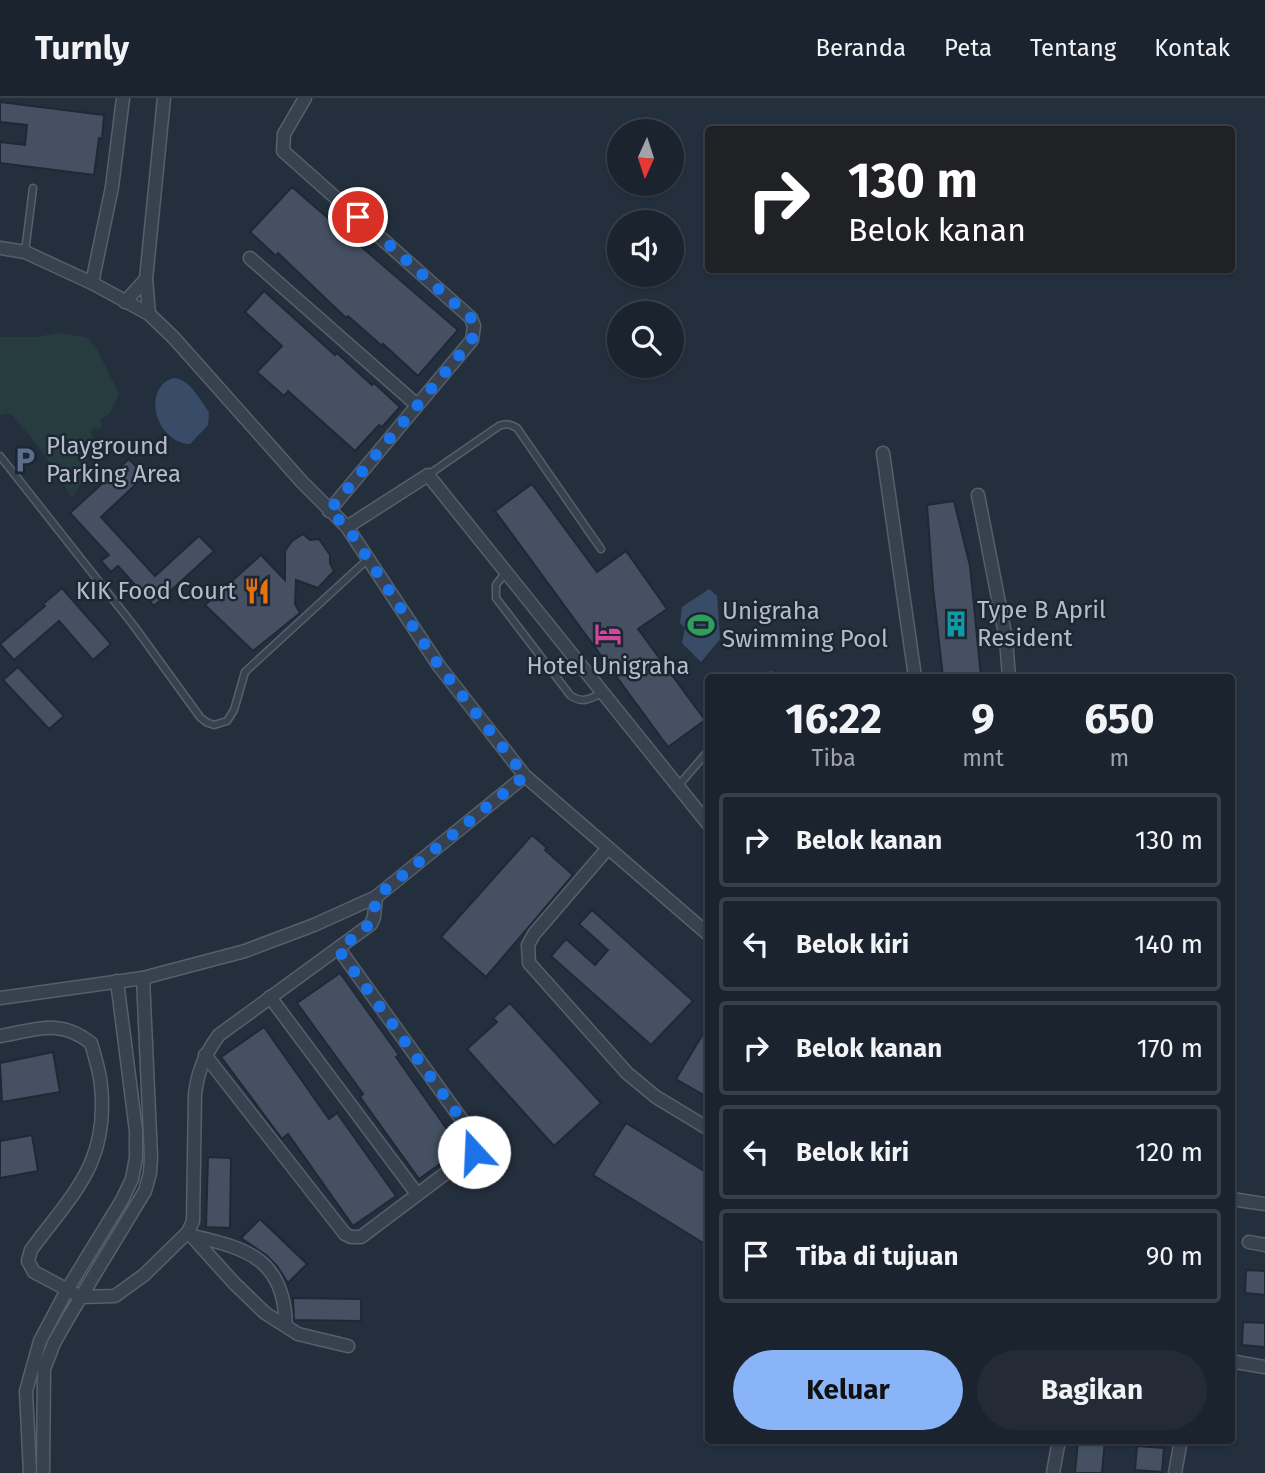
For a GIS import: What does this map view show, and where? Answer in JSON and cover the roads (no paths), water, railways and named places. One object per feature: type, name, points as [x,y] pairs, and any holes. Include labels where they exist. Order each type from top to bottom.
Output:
[{"type":"street","points":[[92,283],[111,187],[120,98]]},
{"type":"street","points":[[149,314],[146,279],[164,98]]},
{"type":"street","points":[[305,98],[285,134],[284,151],[471,318],[474,326],[472,340],[329,511]]},
{"type":"street","points":[[0,247],[25,252],[92,283],[149,314],[174,338],[329,511],[347,527],[439,666],[525,776],[705,932]]},
{"type":"street","points":[[250,258],[417,405]]},
{"type":"street","points":[[125,302],[146,279]]},
{"type":"street","points":[[883,453],[915,674]]},
{"type":"street","points":[[347,527],[428,475],[705,820]]},
{"type":"street","points":[[978,495],[1006,639],[1009,674]]},
{"type":"street","points":[[0,998],[143,978],[245,951],[314,925],[376,897],[525,776]]},
{"type":"street","points":[[608,848],[534,934],[528,945],[529,963],[627,1073],[656,1097],[705,1127]]},
{"type":"street","points":[[0,1036],[57,1026],[71,1030],[92,1044],[101,1086],[99,1145],[86,1177],[31,1250],[28,1261],[34,1272],[81,1297],[115,1296],[191,1234],[194,1214],[195,1094],[197,1074],[205,1055],[219,1035],[371,925],[376,897]]},
{"type":"street","points":[[205,1055],[345,1234],[351,1237],[361,1237],[474,1152],[472,1134],[338,949]]},
{"type":"street","points":[[43,1473],[44,1369],[54,1343],[145,1191],[150,1173],[143,978]]},
{"type":"street","points":[[30,1473],[26,1391],[40,1341],[67,1290],[122,1200],[132,1179],[136,1158],[136,1131],[117,981]]},
{"type":"street","points":[[270,997],[417,1194]]},
{"type":"street","points":[[1235,1199],[1265,1204]]},
{"type":"street","points":[[191,1234],[240,1247],[278,1279],[286,1309],[286,1326]]},
{"type":"street","points":[[191,1234],[234,1283],[265,1313],[298,1334],[348,1346]]},
{"type":"street","points":[[1249,1242],[1265,1245]]},
{"type":"street","points":[[1236,1362],[1265,1367]]},
{"type":"street","points":[[1053,1473],[1058,1444]]},
{"type":"street","points":[[1175,1473],[1180,1444]]},
{"type":"lane","points":[[25,252],[33,188]]},
{"type":"lane","points":[[428,475],[499,426],[512,425],[517,428],[601,549]]},
{"type":"lane","points":[[0,456],[206,722],[214,724],[227,721],[234,710],[245,672],[368,559]]},
{"type":"lane","points":[[505,573],[496,585],[496,598],[570,695],[581,701],[588,701],[602,693]]},
{"type":"lane","points":[[678,786],[705,755]]},
{"type":"water","points":[[174,378],[190,386],[209,412],[208,425],[190,444],[178,441],[168,434],[156,413],[158,391],[164,383]]},
{"type":"water","name":"Unigraha Swimming Pool","points":[[709,589],[717,596],[720,639],[701,662],[682,643],[685,628],[680,623],[682,607]]},
{"type":"place","name":"Playground Parking Area","points":[[25,460]]},
{"type":"place","name":"KIK Food Court","points":[[257,591]]},
{"type":"place","name":"Type B April Resident","points":[[956,624]]},
{"type":"place","name":"Unigraha Swimming Pool","points":[[701,625]]},
{"type":"place","name":"Hotel Unigraha","points":[[608,634]]}]
